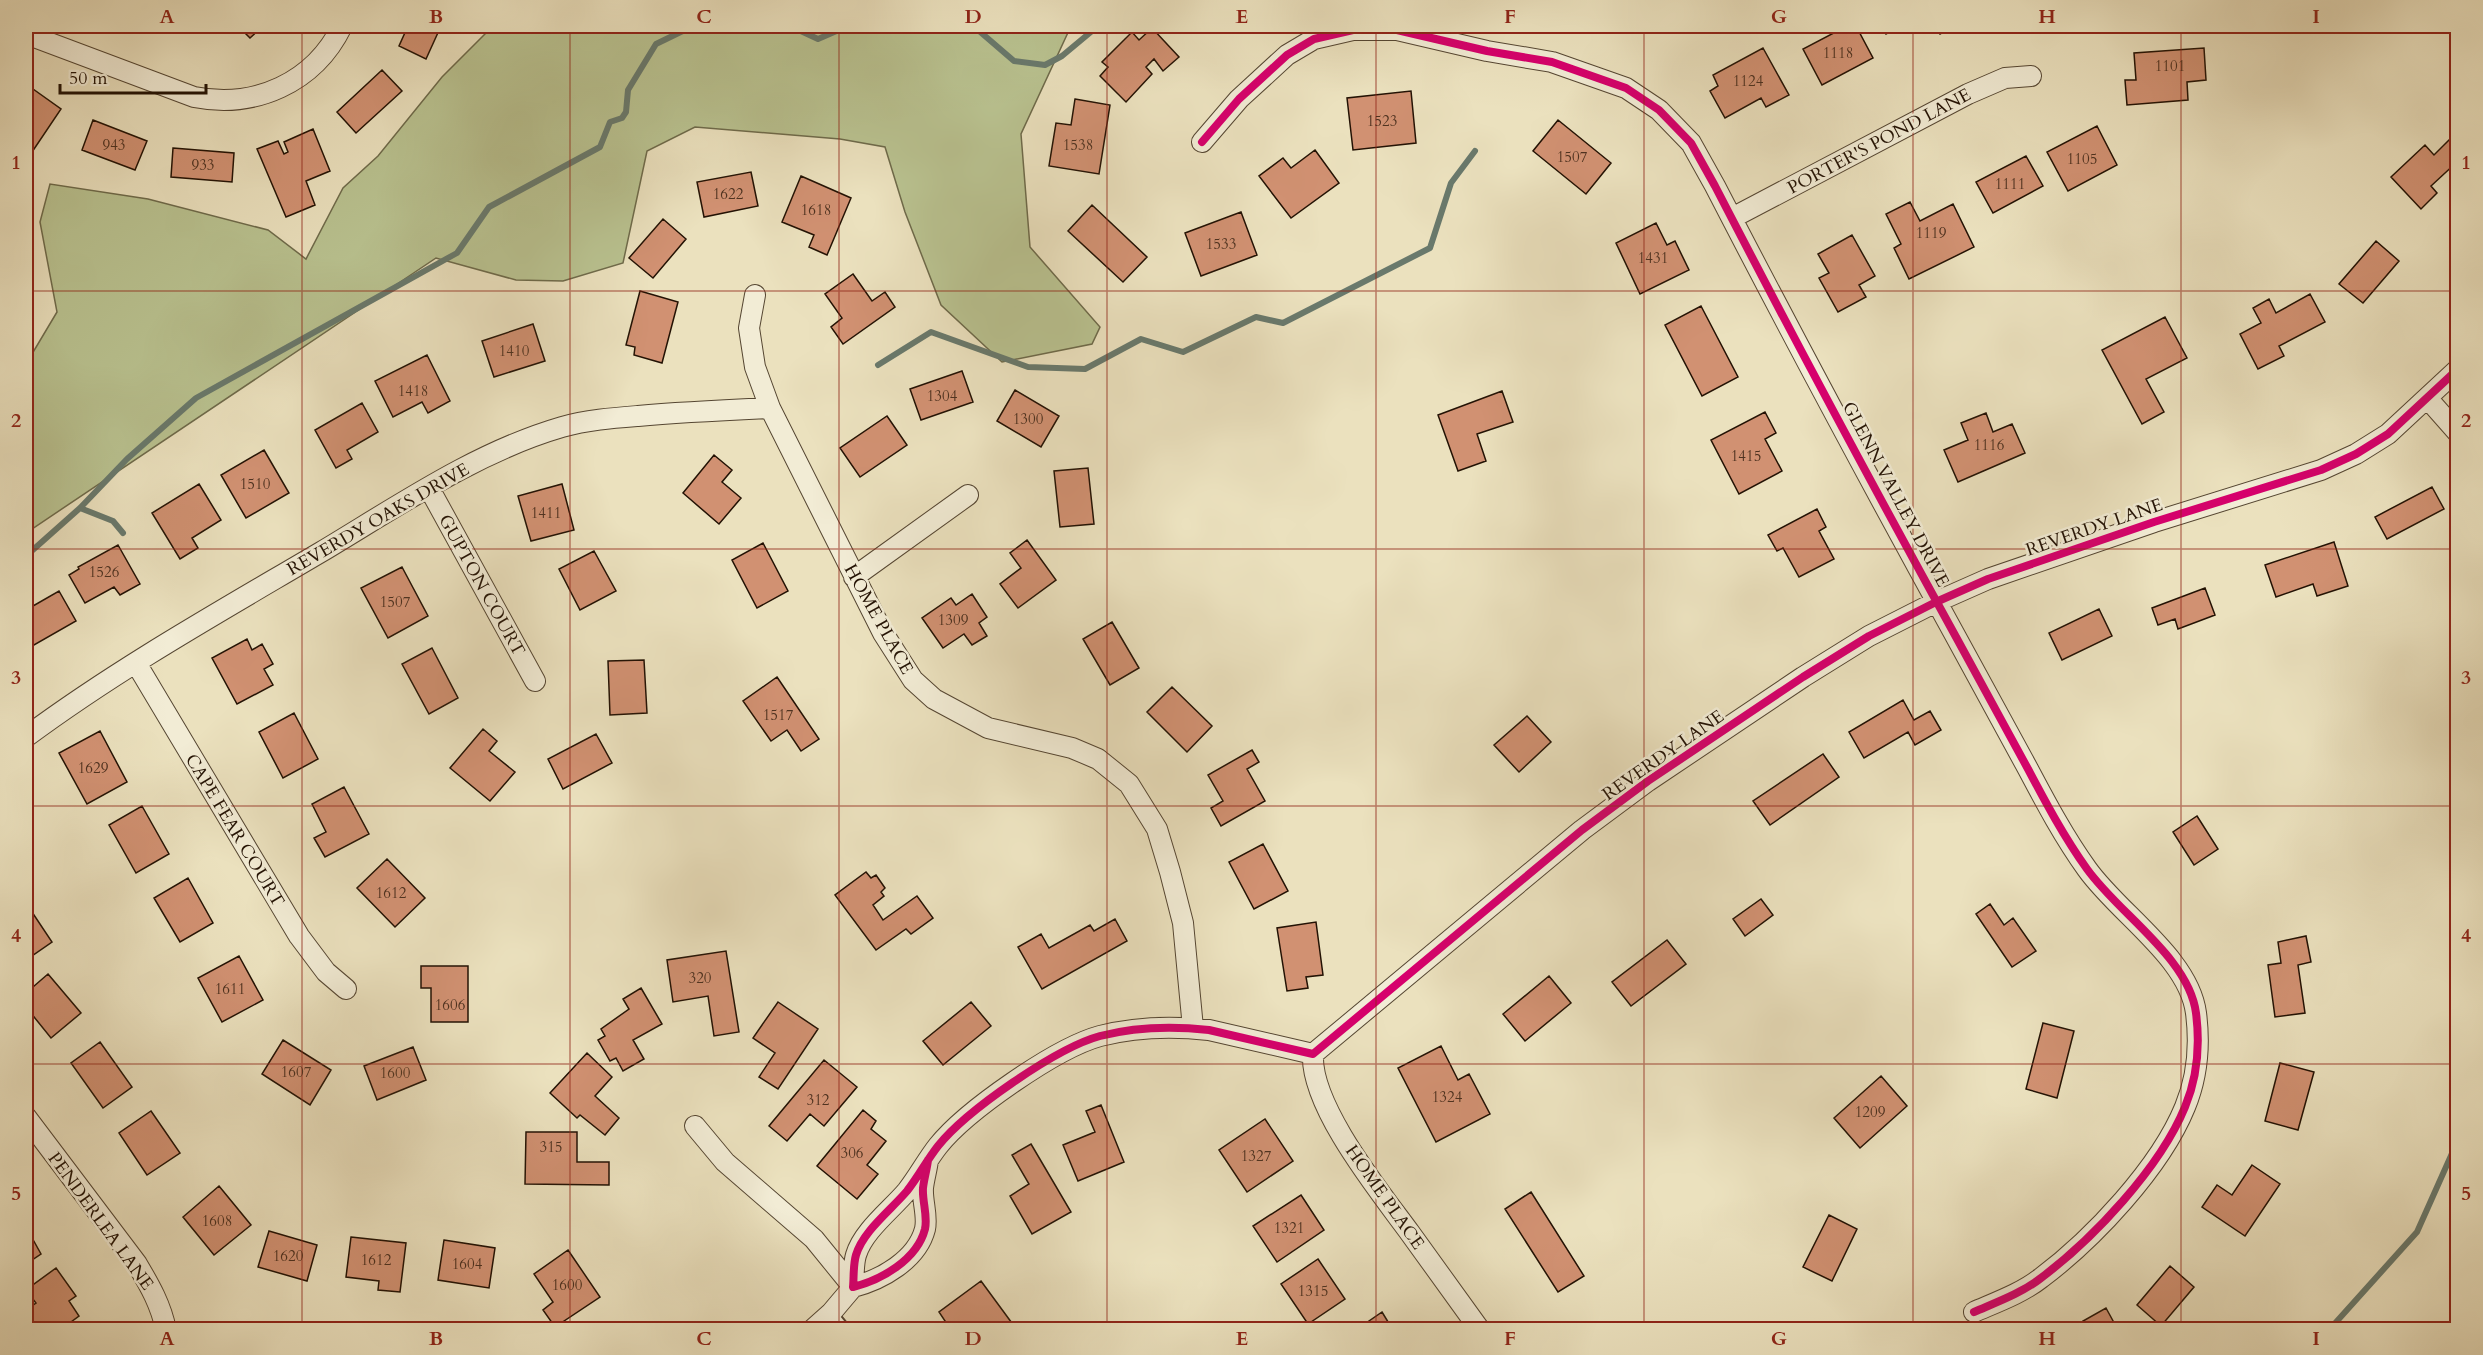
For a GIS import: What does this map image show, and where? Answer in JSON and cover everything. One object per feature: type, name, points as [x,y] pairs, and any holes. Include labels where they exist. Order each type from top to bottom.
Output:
[{"type":"street","points":[[26,34],[194,97],[214,101],[232,101],[250,99],[268,93],[305,73],[330,46],[342,26]]},
{"type":"street","name":"GLENN VALLEY DRIVE","points":[[1202,142],[1239,99],[1287,55],[1314,39],[1353,30],[1397,30],[1487,51],[1552,62],[1626,88],[1659,110],[1690,143],[1936,602],[2062,831],[2083,863],[2119,908],[2169,956],[2183,977],[2195,1009],[2198,1048],[2186,1106],[2163,1148],[2133,1188],[2096,1229],[2040,1280],[1974,1312]]},
{"type":"street","name":"PORTER'S POND LANE","points":[[1732,218],[1968,94],[2005,78],[2031,76]]},
{"type":"street","name":"HOME PLACE","points":[[755,295],[749,328],[755,367],[770,408],[854,577],[913,680],[934,699],[988,728],[1046,740],[1098,759],[1129,784],[1157,829],[1183,923],[1193,1028]]},
{"type":"street","name":"REVERDY LANE","points":[[1313,1054],[1582,830],[1648,781],[1803,677],[1869,636],[1988,579],[2154,522],[2321,470],[2356,454],[2388,434],[2428,399],[2457,369]]},
{"type":"street","points":[[2428,399],[2457,433]]},
{"type":"street","name":"REVERDY OAKS DRIVE","points":[[26,737],[70,704],[136,663],[429,488],[479,460],[524,440],[590,421],[688,411],[770,408]]},
{"type":"street","name":"GUPTON COURT","points":[[429,488],[535,681]]},
{"type":"street","points":[[854,577],[969,495]]},
{"type":"street","name":"CAPE FEAR COURT","points":[[136,663],[299,936],[321,966],[346,989]]},
{"type":"street","points":[[853,1287],[856,1254],[883,1215],[906,1192],[939,1145],[996,1095],[1058,1055],[1097,1037],[1134,1029],[1193,1028],[1313,1054]]},
{"type":"street","name":"HOME PLACE","points":[[1313,1054],[1312,1061],[1330,1116],[1379,1191],[1480,1329]]},
{"type":"street","name":"PENDERLEA LANE","points":[[26,1117],[137,1264],[153,1289],[162,1310],[166,1329]]},
{"type":"street","points":[[695,1126],[725,1162],[814,1239],[853,1287]]},
{"type":"street","points":[[812,1329],[831,1313],[853,1287],[874,1281],[917,1248],[926,1228],[923,1188],[928,1160]]},
{"type":"lane","points":[[831,1313],[845,1329]]},
{"type":"green space","points":[[486,26],[1071,26],[1021,134],[1030,247],[1100,327],[1092,344],[1002,362],[941,305],[905,212],[885,147],[840,139],[695,127],[647,151],[623,263],[563,281],[516,280],[436,258],[26,533],[26,364],[57,312],[40,222],[50,184],[148,199],[268,230],[306,259],[343,188],[378,156],[442,77],[486,33]]},
{"type":"building","points":[[238,26],[263,26],[250,38]]},
{"type":"building","points":[[408,26],[441,26],[426,59],[399,46]]},
{"type":"building","points":[[1847,26],[1856,26],[1873,58],[1822,85],[1803,49]]},
{"type":"building","points":[[1882,26],[1901,26],[1886,34]]},
{"type":"building","points":[[1935,26],[1955,26],[1940,34]]},
{"type":"building","points":[[1152,28],[1179,57],[1163,71],[1154,59],[1146,67],[1152,74],[1126,102],[1100,76],[1108,67],[1102,62],[1132,32],[1139,40]]},
{"type":"building","points":[[1763,48],[1789,95],[1766,107],[1761,98],[1725,118],[1710,91],[1718,86],[1713,75]]},
{"type":"building","points":[[2204,48],[2206,80],[2187,82],[2188,100],[2127,105],[2125,80],[2136,80],[2134,53]]},
{"type":"building","points":[[382,70],[402,91],[356,133],[337,112]]},
{"type":"building","points":[[26,84],[61,109],[26,161]]},
{"type":"building","points":[[1411,91],[1416,143],[1353,150],[1347,98]]},
{"type":"building","points":[[1075,99],[1110,105],[1099,174],[1049,166],[1056,123],[1071,125]]},
{"type":"building","points":[[93,120],[147,141],[135,170],[82,150]]},
{"type":"building","points":[[1558,120],[1611,163],[1586,194],[1533,151]]},
{"type":"building","points":[[2097,126],[2117,165],[2068,191],[2047,152]]},
{"type":"building","points":[[313,129],[330,171],[306,181],[315,205],[286,217],[257,149],[278,141],[284,154],[288,152],[284,142]]},
{"type":"building","points":[[2454,135],[2458,139],[2458,161],[2431,186],[2437,193],[2421,209],[2391,177],[2425,145],[2434,155]]},
{"type":"building","points":[[173,148],[234,153],[232,182],[171,177]]},
{"type":"building","points":[[1315,150],[1339,183],[1291,218],[1259,176],[1283,158],[1291,168]]},
{"type":"building","points":[[2026,156],[2043,186],[1993,213],[1976,182]]},
{"type":"building","points":[[751,172],[758,206],[704,217],[697,182]]},
{"type":"building","points":[[801,176],[851,198],[827,255],[809,247],[814,235],[782,222]]},
{"type":"building","points":[[1910,202],[1920,221],[1953,204],[1974,247],[1909,279],[1894,248],[1901,244],[1886,214]]},
{"type":"building","points":[[1092,205],[1147,257],[1123,282],[1068,231]]},
{"type":"building","points":[[1241,212],[1257,255],[1201,276],[1185,233]]},
{"type":"building","points":[[663,219],[686,239],[653,278],[629,258]]},
{"type":"building","points":[[1656,223],[1667,245],[1675,241],[1689,270],[1640,294],[1616,243]]},
{"type":"building","points":[[1852,235],[1875,276],[1859,285],[1866,297],[1838,312],[1819,278],[1829,273],[1818,254]]},
{"type":"building","points":[[2376,241],[2399,261],[2363,303],[2339,284]]},
{"type":"building","points":[[853,274],[872,301],[885,292],[895,307],[843,344],[831,327],[842,318],[825,294]]},
{"type":"building","points":[[640,291],[678,302],[662,363],[634,355],[635,347],[626,345]]},
{"type":"building","points":[[2310,294],[2325,322],[2279,346],[2284,356],[2258,369],[2240,334],[2261,323],[2253,308],[2269,299],[2276,313]]},
{"type":"building","points":[[1701,306],[1738,377],[1702,396],[1665,325]]},
{"type":"building","points":[[2165,317],[2187,358],[2146,379],[2164,412],[2142,424],[2102,350]]},
{"type":"building","points":[[533,324],[545,361],[494,377],[482,341]]},
{"type":"building","points":[[427,355],[450,401],[428,413],[422,402],[393,417],[375,381]]},
{"type":"building","points":[[962,371],[973,402],[921,420],[910,389]]},
{"type":"building","points":[[1015,390],[1059,416],[1041,447],[997,421]]},
{"type":"building","points":[[1502,391],[1513,422],[1477,434],[1486,461],[1458,471],[1438,415]]},
{"type":"building","points":[[362,403],[378,432],[347,450],[352,459],[336,468],[315,430]]},
{"type":"building","points":[[1765,412],[1776,433],[1765,439],[1782,471],[1739,494],[1711,440]]},
{"type":"building","points":[[1986,413],[1993,432],[2012,424],[2025,453],[1958,482],[1944,450],[1968,440],[1961,423]]},
{"type":"building","points":[[887,416],[907,445],[860,477],[840,448]]},
{"type":"building","points":[[264,450],[289,493],[246,518],[221,475]]},
{"type":"building","points":[[714,455],[732,470],[722,482],[741,498],[719,524],[683,493]]},
{"type":"building","points":[[1088,468],[1094,524],[1060,527],[1054,471]]},
{"type":"building","points":[[199,484],[221,520],[192,538],[198,548],[180,559],[152,513]]},
{"type":"building","points":[[562,484],[574,530],[531,541],[518,496]]},
{"type":"building","points":[[2432,487],[2444,509],[2387,539],[2375,517]]},
{"type":"building","points":[[1817,509],[1826,527],[1819,531],[1834,559],[1799,577],[1783,548],[1777,551],[1768,535]]},
{"type":"building","points":[[1027,540],[1056,580],[1018,608],[1000,584],[1021,568],[1010,553]]},
{"type":"building","points":[[2334,542],[2348,586],[2317,596],[2313,584],[2276,597],[2265,565]]},
{"type":"building","points":[[763,543],[788,591],[757,608],[732,560]]},
{"type":"building","points":[[118,545],[140,584],[120,595],[114,587],[85,603],[69,575],[79,569],[78,567]]},
{"type":"building","points":[[594,551],[616,591],[580,610],[559,569]]},
{"type":"building","points":[[402,567],[428,616],[388,638],[361,588]]},
{"type":"building","points":[[2205,588],[2215,615],[2178,629],[2175,619],[2158,625],[2152,608]]},
{"type":"building","points":[[59,591],[76,621],[27,649],[26,610]]},
{"type":"building","points":[[972,594],[987,617],[979,623],[987,636],[972,645],[964,634],[943,648],[922,618],[951,598],[956,605]]},
{"type":"building","points":[[2099,609],[2112,636],[2062,660],[2049,633]]},
{"type":"building","points":[[1112,622],[1139,668],[1110,685],[1083,639]]},
{"type":"building","points":[[247,639],[252,650],[262,644],[273,664],[264,669],[273,685],[237,704],[212,658]]},
{"type":"building","points":[[432,648],[458,698],[429,714],[402,664]]},
{"type":"building","points":[[644,660],[647,713],[610,715],[608,661]]},
{"type":"building","points":[[777,677],[819,739],[801,751],[787,730],[771,741],[743,701]]},
{"type":"building","points":[[1172,687],[1212,726],[1187,752],[1147,712]]},
{"type":"building","points":[[1903,700],[1914,720],[1930,711],[1941,730],[1915,745],[1908,732],[1864,758],[1849,732]]},
{"type":"building","points":[[294,713],[318,759],[283,778],[259,732]]},
{"type":"building","points":[[1527,716],[1551,742],[1519,772],[1494,745]]},
{"type":"building","points":[[483,729],[497,741],[489,751],[515,772],[490,801],[450,768]]},
{"type":"building","points":[[100,731],[127,782],[87,804],[59,753]]},
{"type":"building","points":[[596,734],[612,763],[563,789],[548,759]]},
{"type":"building","points":[[1252,750],[1259,762],[1247,769],[1265,801],[1221,826],[1211,808],[1223,801],[1208,775]]},
{"type":"building","points":[[1823,754],[1839,777],[1770,825],[1753,801]]},
{"type":"building","points":[[344,787],[369,834],[325,857],[314,838],[326,832],[312,804]]},
{"type":"building","points":[[142,806],[169,854],[136,873],[109,825]]},
{"type":"building","points":[[2197,816],[2218,849],[2194,865],[2173,832]]},
{"type":"building","points":[[1263,844],[1288,891],[1254,909],[1229,862]]},
{"type":"building","points":[[387,859],[425,898],[395,927],[357,888]]},
{"type":"building","points":[[866,872],[871,878],[876,875],[885,888],[881,892],[884,896],[873,905],[883,920],[917,896],[933,918],[911,934],[906,929],[876,950],[835,895]]},
{"type":"building","points":[[188,878],[213,923],[180,942],[154,898]]},
{"type":"building","points":[[1761,899],[1773,915],[1745,936],[1733,919]]},
{"type":"building","points":[[26,903],[52,942],[26,960]]},
{"type":"building","points":[[1990,904],[2004,925],[2013,918],[2036,951],[2012,967],[1976,914]]},
{"type":"building","points":[[1115,919],[1127,941],[1042,989],[1018,947],[1041,934],[1049,948],[1090,925],[1094,931]]},
{"type":"building","points":[[1316,922],[1323,975],[1306,977],[1308,988],[1287,991],[1277,928]]},
{"type":"building","points":[[2306,936],[2311,962],[2298,965],[2305,1013],[2275,1017],[2268,965],[2281,963],[2278,942]]},
{"type":"building","points":[[1667,940],[1686,964],[1631,1006],[1612,982]]},
{"type":"building","points":[[726,951],[739,1032],[714,1036],[708,996],[673,1002],[667,960]]},
{"type":"building","points":[[239,956],[263,1000],[222,1022],[198,978]]},
{"type":"building","points":[[421,966],[468,966],[468,1022],[431,1022],[431,988],[421,988]]},
{"type":"building","points":[[48,974],[81,1013],[51,1038],[26,1007],[26,993]]},
{"type":"building","points":[[1549,976],[1571,1003],[1525,1041],[1503,1014]]},
{"type":"building","points":[[641,988],[662,1024],[633,1040],[644,1059],[623,1071],[616,1058],[610,1061],[598,1040],[605,1036],[601,1029],[629,1009],[623,999]]},
{"type":"building","points":[[778,1002],[818,1029],[778,1089],[759,1077],[775,1053],[753,1038]]},
{"type":"building","points":[[971,1002],[991,1026],[943,1065],[923,1041]]},
{"type":"building","points":[[2043,1023],[2074,1031],[2057,1098],[2026,1089]]},
{"type":"building","points":[[283,1040],[331,1070],[310,1105],[262,1074]]},
{"type":"building","points":[[100,1042],[132,1087],[103,1108],[71,1063]]},
{"type":"building","points":[[1441,1046],[1458,1080],[1469,1074],[1490,1114],[1436,1142],[1398,1068]]},
{"type":"building","points":[[413,1047],[426,1080],[377,1100],[364,1066]]},
{"type":"building","points":[[587,1053],[612,1077],[595,1096],[619,1118],[605,1135],[580,1115],[577,1118],[550,1093]]},
{"type":"building","points":[[824,1060],[857,1087],[824,1126],[810,1114],[787,1141],[769,1126]]},
{"type":"building","points":[[2280,1063],[2314,1072],[2298,1130],[2265,1121]]},
{"type":"building","points":[[1881,1076],[1907,1106],[1860,1148],[1834,1118]]},
{"type":"building","points":[[1101,1105],[1124,1162],[1078,1181],[1063,1145],[1095,1132],[1086,1111]]},
{"type":"building","points":[[863,1110],[876,1121],[871,1129],[886,1141],[867,1165],[878,1174],[857,1199],[817,1166]]},
{"type":"building","points":[[151,1111],[180,1153],[147,1175],[119,1133]]},
{"type":"building","points":[[1265,1119],[1293,1161],[1247,1192],[1219,1150]]},
{"type":"building","points":[[526,1132],[577,1132],[577,1162],[609,1162],[609,1185],[525,1184]]},
{"type":"building","points":[[1031,1144],[1071,1212],[1032,1234],[1010,1196],[1029,1184],[1012,1155]]},
{"type":"building","points":[[2252,1165],[2280,1184],[2245,1236],[2202,1207],[2217,1185],[2232,1195]]},
{"type":"building","points":[[219,1186],[251,1225],[214,1255],[183,1217]]},
{"type":"building","points":[[1531,1192],[1584,1276],[1558,1292],[1505,1209]]},
{"type":"building","points":[[1301,1195],[1324,1230],[1277,1262],[1253,1226]]},
{"type":"building","points":[[1829,1215],[1857,1229],[1832,1281],[1803,1267]]},
{"type":"building","points":[[26,1227],[41,1254],[26,1264]]},
{"type":"building","points":[[269,1231],[317,1245],[307,1281],[258,1267]]},
{"type":"building","points":[[351,1237],[406,1243],[400,1292],[378,1290],[379,1281],[346,1277]]},
{"type":"building","points":[[444,1240],[495,1248],[489,1288],[438,1280]]},
{"type":"building","points":[[568,1250],[600,1297],[555,1327],[543,1310],[553,1302],[534,1274]]},
{"type":"building","points":[[1318,1259],[1345,1299],[1308,1324],[1281,1284]]},
{"type":"building","points":[[2170,1266],[2194,1287],[2161,1326],[2137,1305]]},
{"type":"building","points":[[56,1268],[76,1296],[69,1301],[79,1316],[60,1330],[37,1330],[26,1313],[26,1310],[36,1303],[26,1290]]},
{"type":"building","points":[[981,1281],[1017,1330],[951,1330],[939,1312]]},
{"type":"building","points":[[2106,1308],[2118,1330],[2089,1330],[2083,1321]]},
{"type":"building","points":[[1382,1312],[1393,1330],[1356,1330]]},
{"type":"waterway","points":[[26,556],[80,508],[127,459],[196,398],[457,253],[489,207],[600,147],[610,122],[622,118],[626,112],[628,90],[656,44],[693,26]]},
{"type":"waterway","points":[[790,26],[818,39],[848,26]]},
{"type":"waterway","points":[[959,26],[978,30],[1014,61],[1045,65],[1062,56],[1098,26]]},
{"type":"waterway","points":[[878,365],[931,332],[1028,367],[1085,369],[1141,339],[1183,352],[1256,317],[1283,323],[1430,248],[1451,183],[1475,151]]},
{"type":"waterway","points":[[80,508],[113,521],[123,533]]},
{"type":"waterway","points":[[2329,1330],[2417,1232],[2458,1140]]},
{"type":"cycle path","points":[[1202,142],[1239,99],[1287,55],[1314,39],[1353,30],[1397,30],[1487,51],[1552,62],[1626,88],[1659,110],[1691,143],[1864,469],[2056,820],[2087,869],[2151,937],[2181,974],[2191,993],[2196,1013],[2198,1037],[2196,1061],[2189,1096],[2174,1130],[2142,1178],[2103,1223],[2041,1278],[2009,1297],[1974,1312]]},
{"type":"cycle path","points":[[928,1160],[928,1163],[923,1188],[926,1224],[921,1240],[906,1259],[886,1274],[853,1287],[855,1259],[860,1246],[878,1221],[907,1191],[915,1180],[926,1163],[930,1157],[938,1146],[990,1099],[1060,1053],[1100,1036],[1140,1029],[1182,1028],[1209,1030],[1313,1054],[1582,830],[1648,781],[1803,677],[1869,636],[1988,579],[2154,522],[2321,470],[2356,454],[2388,434],[2458,369]]}]
